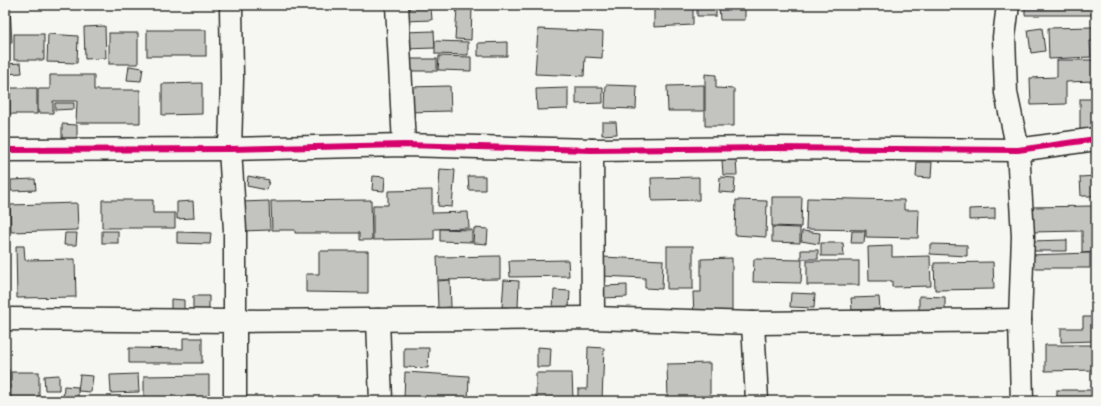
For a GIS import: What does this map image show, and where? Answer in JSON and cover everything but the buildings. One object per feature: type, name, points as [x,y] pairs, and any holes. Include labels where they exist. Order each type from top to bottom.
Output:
[{"type":"street","points":[[231,5],[232,78],[230,149],[235,230],[235,401]]},
{"type":"street","points":[[397,5],[404,145]]},
{"type":"street","points":[[1008,5],[1004,37],[1006,93],[1018,150],[1023,236],[1020,320],[1022,401]]},
{"type":"street","points":[[5,150],[230,149],[404,145],[592,150],[771,148],[1018,150],[1096,139]]},
{"type":"street","points":[[592,150],[593,318]]},
{"type":"street","points":[[5,319],[234,321],[593,318],[753,323],[1020,320]]},
{"type":"street","points":[[378,320],[381,401]]},
{"type":"street","points":[[753,323],[757,401]]},
{"type":"cycle path","points":[[5,150],[230,149],[404,145],[592,150],[771,148],[1018,150],[1096,139]]}]
